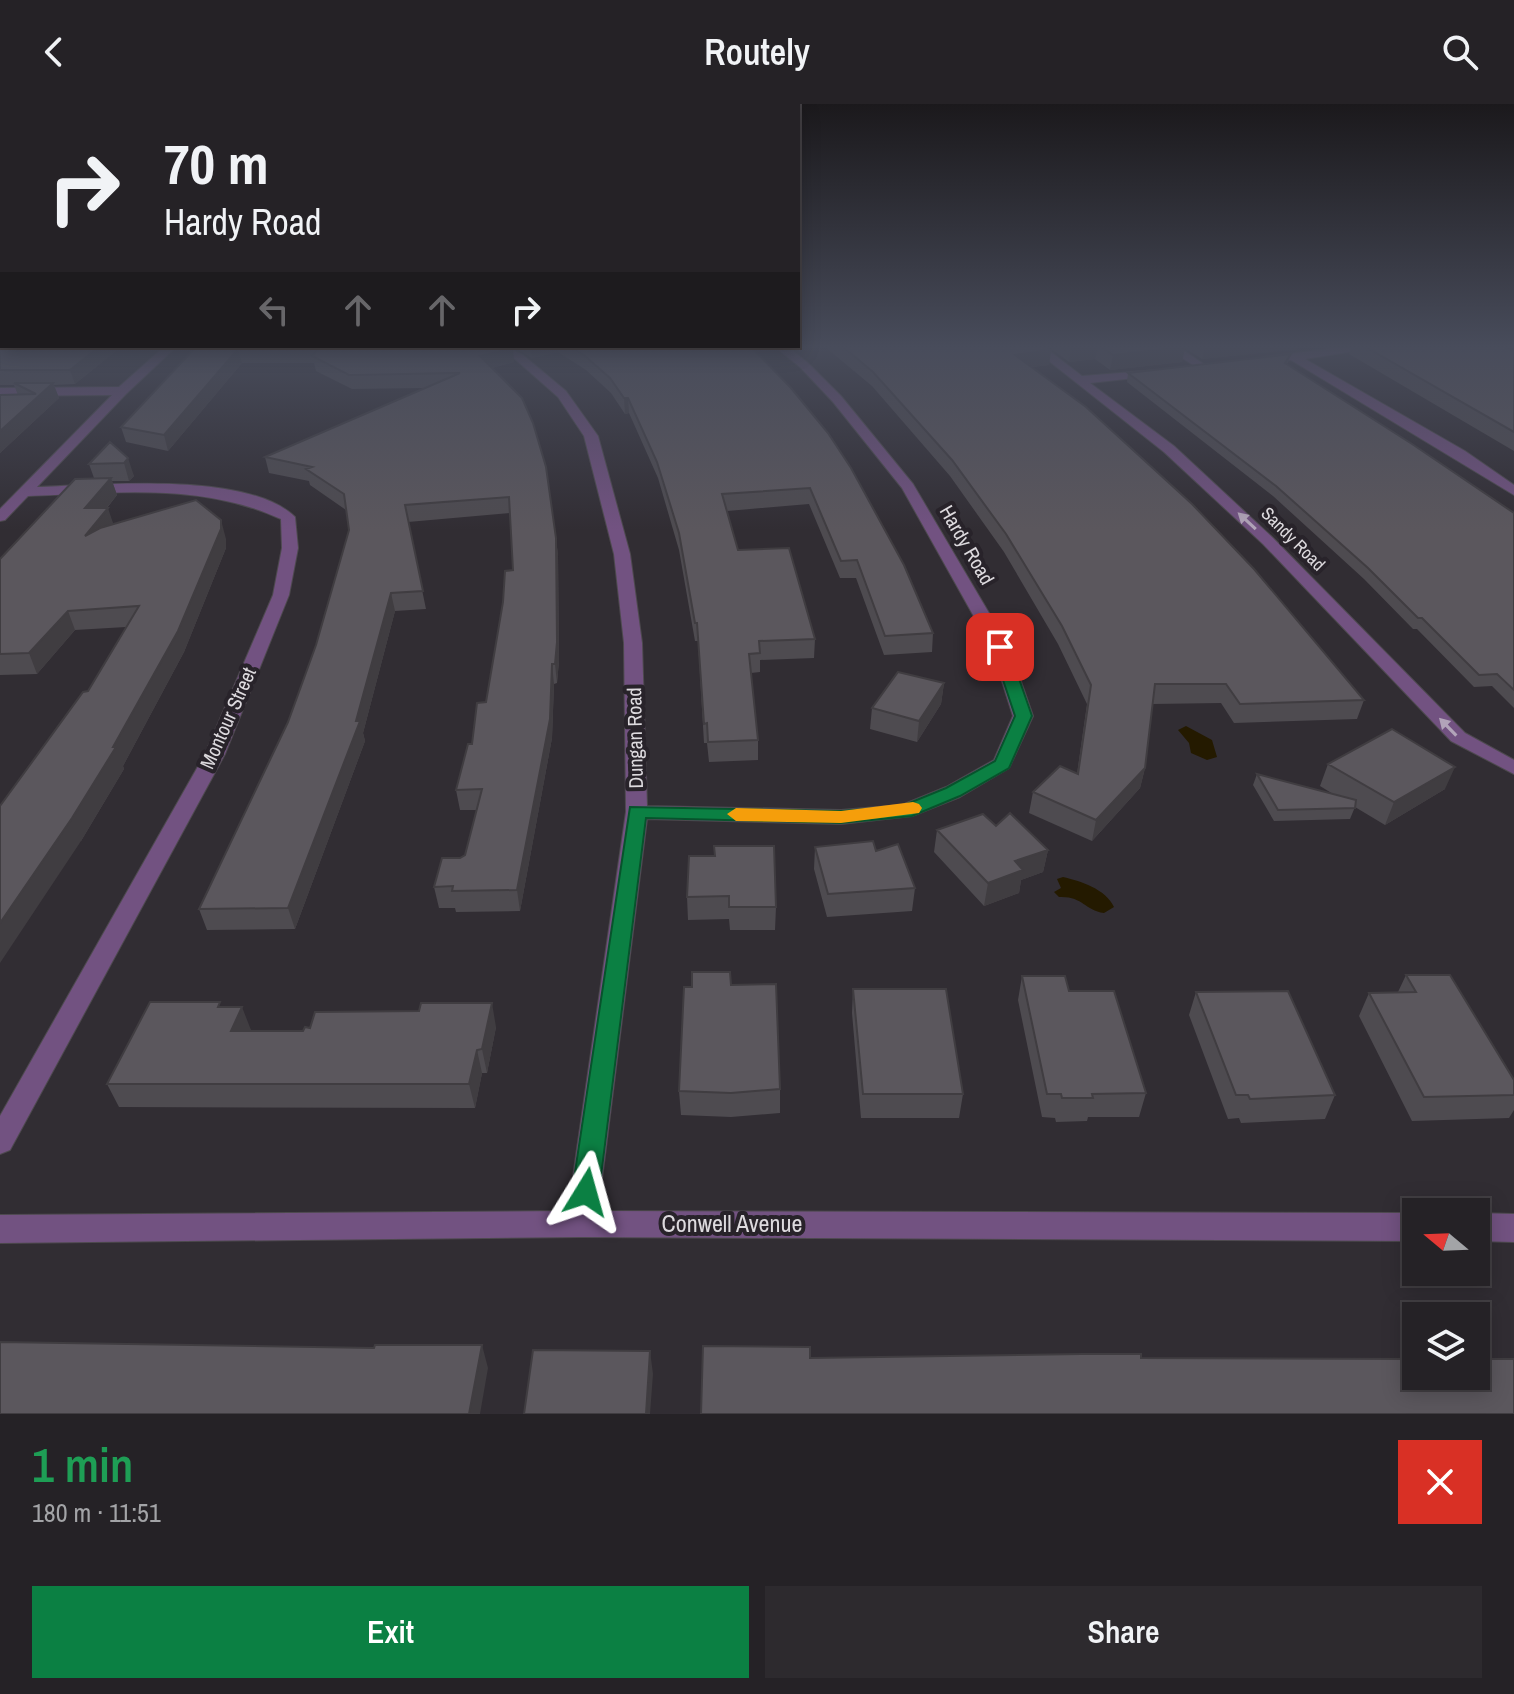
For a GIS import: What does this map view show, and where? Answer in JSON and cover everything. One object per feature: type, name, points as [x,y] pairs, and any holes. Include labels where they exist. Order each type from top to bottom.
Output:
[{"type":"street","points":[[0,517],[106,407]]},
{"type":"street","name":"Dungan Road","points":[[571,407],[591,436],[622,554],[633,643],[637,812],[581,1224]]},
{"type":"street","name":"Hardy Road","points":[[637,812],[841,817],[905,811],[953,792],[1002,764],[1023,716],[1000,647],[908,487],[844,407]]},
{"type":"street","name":"Sandy Road","points":[[1116,407],[1169,449],[1268,541],[1458,737],[1514,768]]},
{"type":"street","points":[[1380,407],[1460,454],[1514,491]]},
{"type":"street","name":"Montour Street","points":[[0,1142],[215,754],[281,595],[290,548],[288,517],[261,502],[217,491],[24,492]]},
{"type":"street","name":"Conwell Avenue","points":[[0,1229],[581,1224],[1402,1227]]},
{"type":"street","points":[[1490,1227],[1514,1228]]},
{"type":"shaded area","points":[[1186,726],[1212,740],[1217,757],[1207,760],[1191,753],[1189,743],[1178,730]]},
{"type":"shaded area","points":[[1063,877],[1099,891],[1114,907],[1104,913],[1079,901],[1059,897],[1054,892],[1061,888],[1057,879]]},
{"type":"building","points":[[0,407],[26,407],[0,431]]},
{"type":"building","points":[[140,407],[188,407],[164,435],[121,427]]},
{"type":"building","points":[[381,407],[526,407],[546,467],[556,538],[557,642],[555,664],[552,664],[550,719],[517,890],[452,891],[453,886],[434,887],[442,858],[465,855],[482,789],[456,790],[468,744],[472,744],[477,703],[486,702],[503,602],[505,571],[513,570],[509,497],[405,505],[423,591],[391,593],[356,721],[360,721],[288,908],[199,909],[288,722],[316,645],[349,530],[344,494],[306,469],[312,467],[265,457]]},
{"type":"building","points":[[632,407],[807,407],[851,468],[904,565],[933,633],[885,636],[857,560],[841,561],[810,488],[722,494],[738,550],[789,548],[815,639],[759,641],[760,653],[749,654],[758,740],[708,742],[697,623],[679,533],[657,462]]},
{"type":"building","points":[[905,407],[1086,407],[1192,504],[1254,569],[1364,700],[1240,704],[1226,684],[1155,684],[1145,768],[1096,820],[1033,792],[1060,766],[1078,774],[1091,685],[1062,626],[1006,534],[952,460]]},
{"type":"building","points":[[1173,407],[1354,407],[1514,513],[1514,690],[1497,674],[1479,675],[1422,618],[1418,618],[1368,568],[1276,486]]},
{"type":"building","points":[[1471,407],[1514,407],[1514,432]]},
{"type":"building","points":[[110,442],[128,458],[124,463],[89,464]]},
{"type":"building","points":[[111,478],[85,508],[108,508],[85,536],[100,528],[196,500],[221,520],[221,529],[178,631],[113,747],[116,747],[0,923],[0,806],[83,692],[88,691],[139,606],[68,611],[29,653],[0,654],[0,559],[75,479]]},
{"type":"building","points":[[898,672],[944,683],[919,721],[872,708]]},
{"type":"building","points":[[1392,729],[1455,767],[1394,802],[1328,764]]},
{"type":"building","points":[[1257,774],[1356,800],[1355,808],[1278,810]]},
{"type":"building","points":[[1010,813],[1048,850],[1015,861],[1023,870],[988,883],[937,830],[983,814],[996,826]]},
{"type":"building","points":[[873,841],[876,851],[898,844],[915,888],[828,894],[815,847]]},
{"type":"building","points":[[714,846],[774,846],[776,907],[729,907],[729,896],[687,897],[689,856],[715,856]]},
{"type":"building","points":[[692,972],[730,972],[731,985],[776,984],[780,1089],[731,1093],[679,1091],[684,987],[692,987]]},
{"type":"building","points":[[1406,975],[1450,975],[1514,1080],[1514,1095],[1424,1097],[1369,993],[1416,992]]},
{"type":"building","points":[[1022,976],[1065,976],[1069,991],[1114,991],[1146,1093],[1092,1094],[1093,1098],[1062,1098],[1061,1094],[1047,1094]]},
{"type":"building","points":[[853,989],[946,989],[963,1094],[863,1094]]},
{"type":"building","points":[[1288,991],[1335,1095],[1250,1099],[1248,1095],[1236,1095],[1196,992]]},
{"type":"building","points":[[150,1002],[220,1002],[218,1007],[242,1007],[231,1031],[303,1031],[305,1027],[310,1028],[315,1012],[419,1011],[421,1003],[492,1003],[482,1049],[477,1050],[469,1084],[107,1084]]},
{"type":"building","points":[[0,1342],[374,1348],[375,1345],[482,1345],[469,1414],[0,1414]]},
{"type":"building","points":[[703,1346],[810,1347],[810,1358],[1141,1354],[1141,1358],[1402,1359],[1402,1390],[1490,1390],[1490,1359],[1514,1359],[1514,1414],[701,1414]]},
{"type":"building","points":[[533,1350],[650,1351],[646,1414],[524,1414]]},
{"type":"slow traffic","points":[[736,814],[841,817],[913,808]]},
{"type":"route","points":[[586,1192],[637,812],[841,817],[905,811],[953,792],[1002,764],[1023,716],[1000,647]]}]
